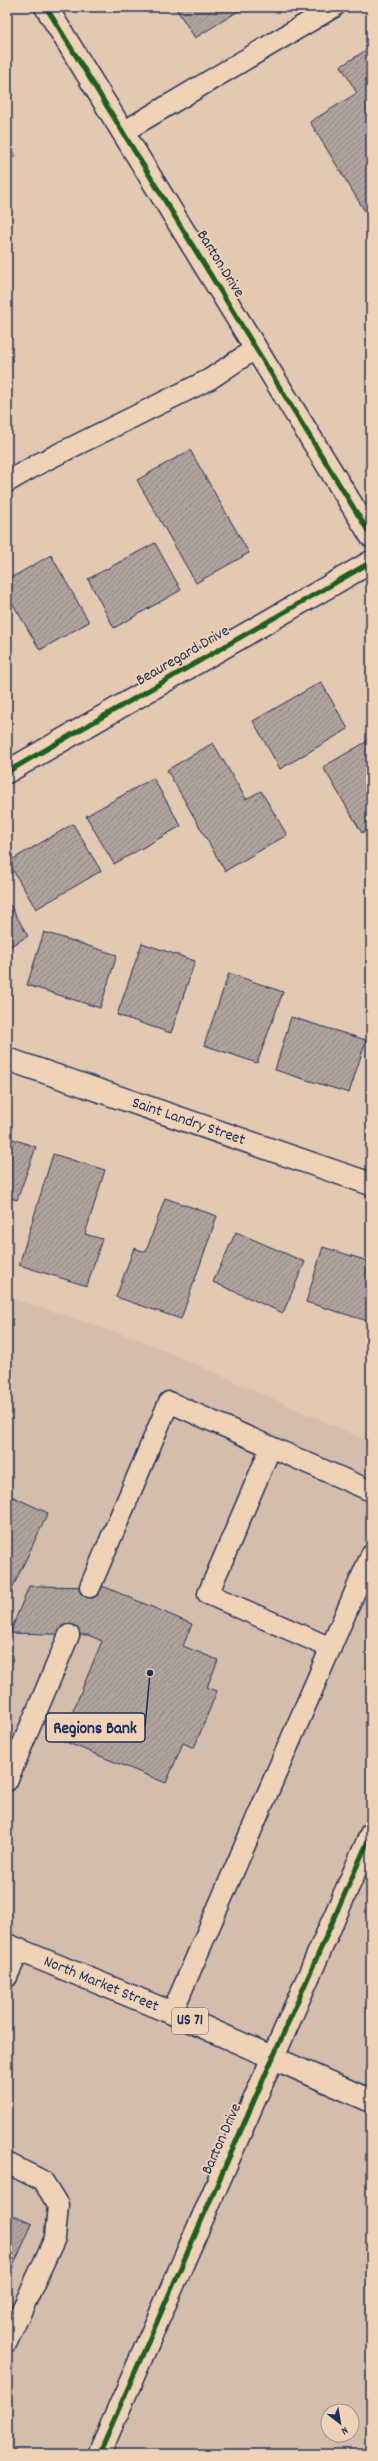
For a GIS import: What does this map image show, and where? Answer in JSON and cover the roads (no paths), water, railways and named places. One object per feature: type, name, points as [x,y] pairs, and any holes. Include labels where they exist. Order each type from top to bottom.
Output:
[{"type":"street","name":"Barton Drive","points":[[46,7],[371,536]]},
{"type":"street","name":"Beauregard Drive","points":[[7,772],[371,562]]},
{"type":"street","name":"Saint Landry Street","points":[[7,1058],[371,1184]]},
{"type":"street","name":"Barton Drive","points":[[99,2454],[371,1834]]},
{"type":"street","name":"North Market Street","points":[[13,1947],[172,2013],[371,2101]]},
{"type":"lane","points":[[123,132],[334,7]]},
{"type":"lane","points":[[7,482],[40,463],[210,379],[256,348]]},
{"type":"lane","points":[[90,1587],[169,1402],[371,1491]]},
{"type":"lane","points":[[271,1446],[208,1594],[331,1648]]},
{"type":"lane","points":[[172,2013],[371,1555]]},
{"type":"lane","points":[[7,1781],[69,1635]]},
{"type":"lane","points":[[7,1977],[13,1947]]},
{"type":"lane","points":[[7,2163],[43,2181],[58,2206],[55,2238],[7,2342]]},
{"type":"place","name":"Regions Bank","points":[[150,1673]]}]
